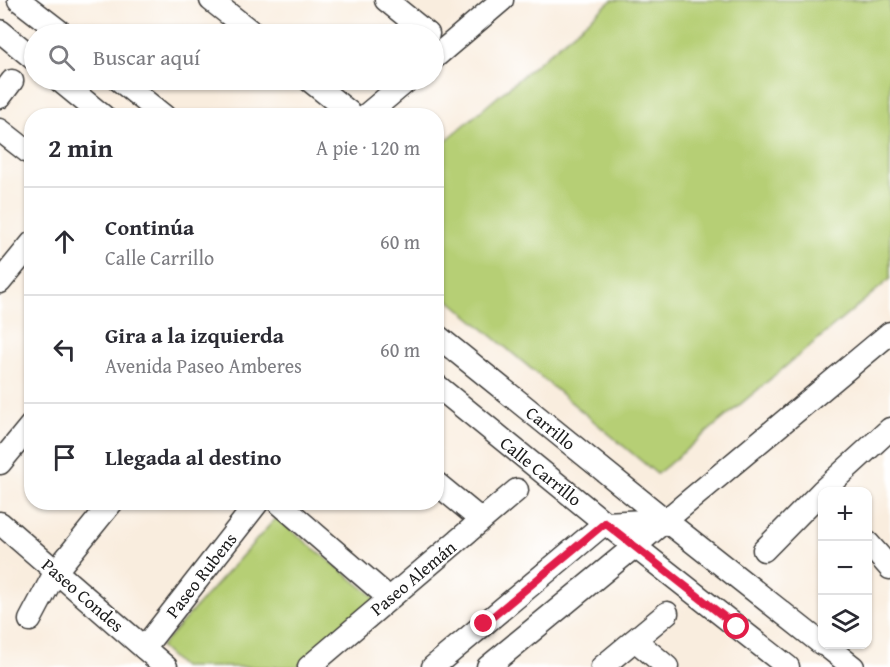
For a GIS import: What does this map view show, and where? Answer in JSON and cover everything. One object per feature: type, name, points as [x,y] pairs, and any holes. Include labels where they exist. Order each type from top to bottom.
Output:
[{"type":"street","points":[[19,0],[50,24]]},
{"type":"street","points":[[211,0],[241,24]]},
{"type":"street","points":[[386,0],[412,24]]},
{"type":"street","points":[[444,39],[502,0]]},
{"type":"street","points":[[0,31],[24,51]]},
{"type":"street","points":[[72,90],[94,108]]},
{"type":"street","points":[[132,90],[154,108]]},
{"type":"street","points":[[322,90],[344,108]]},
{"type":"street","points":[[375,108],[396,90]]},
{"type":"street","points":[[0,130],[24,149]]},
{"type":"street","points":[[0,282],[24,253]]},
{"type":"street","points":[[488,667],[890,333]]},
{"type":"street","name":"Carrillo","points":[[444,341],[664,520]]},
{"type":"street","name":"Calle Carrillo","points":[[444,392],[605,523],[788,667]]},
{"type":"street","points":[[827,487],[890,429]]},
{"type":"street","points":[[0,463],[24,434]]},
{"type":"street","points":[[444,490],[481,520]]},
{"type":"street","name":"Paseo Alemán","points":[[309,667],[517,490]]},
{"type":"street","points":[[764,550],[818,496]]},
{"type":"street","points":[[30,620],[56,571],[106,510]]},
{"type":"street","name":"Paseo Rubens","points":[[144,648],[252,510]]},
{"type":"street","points":[[287,510],[389,598]]},
{"type":"street","points":[[433,667],[605,523],[664,520],[818,640]]},
{"type":"street","name":"Paseo Condes","points":[[0,523],[166,667]]},
{"type":"street","points":[[872,548],[890,568]]},
{"type":"street","points":[[602,667],[667,613]]},
{"type":"street","points":[[635,640],[667,667]]},
{"type":"street","points":[[829,649],[852,667]]},
{"type":"green space","points":[[612,0],[890,0],[890,279],[657,474],[444,296],[444,142]]},
{"type":"green space","points":[[276,518],[377,599],[297,667],[182,667],[160,647]]},
{"type":"route","points":[[484,624],[605,523],[737,627]]}]
